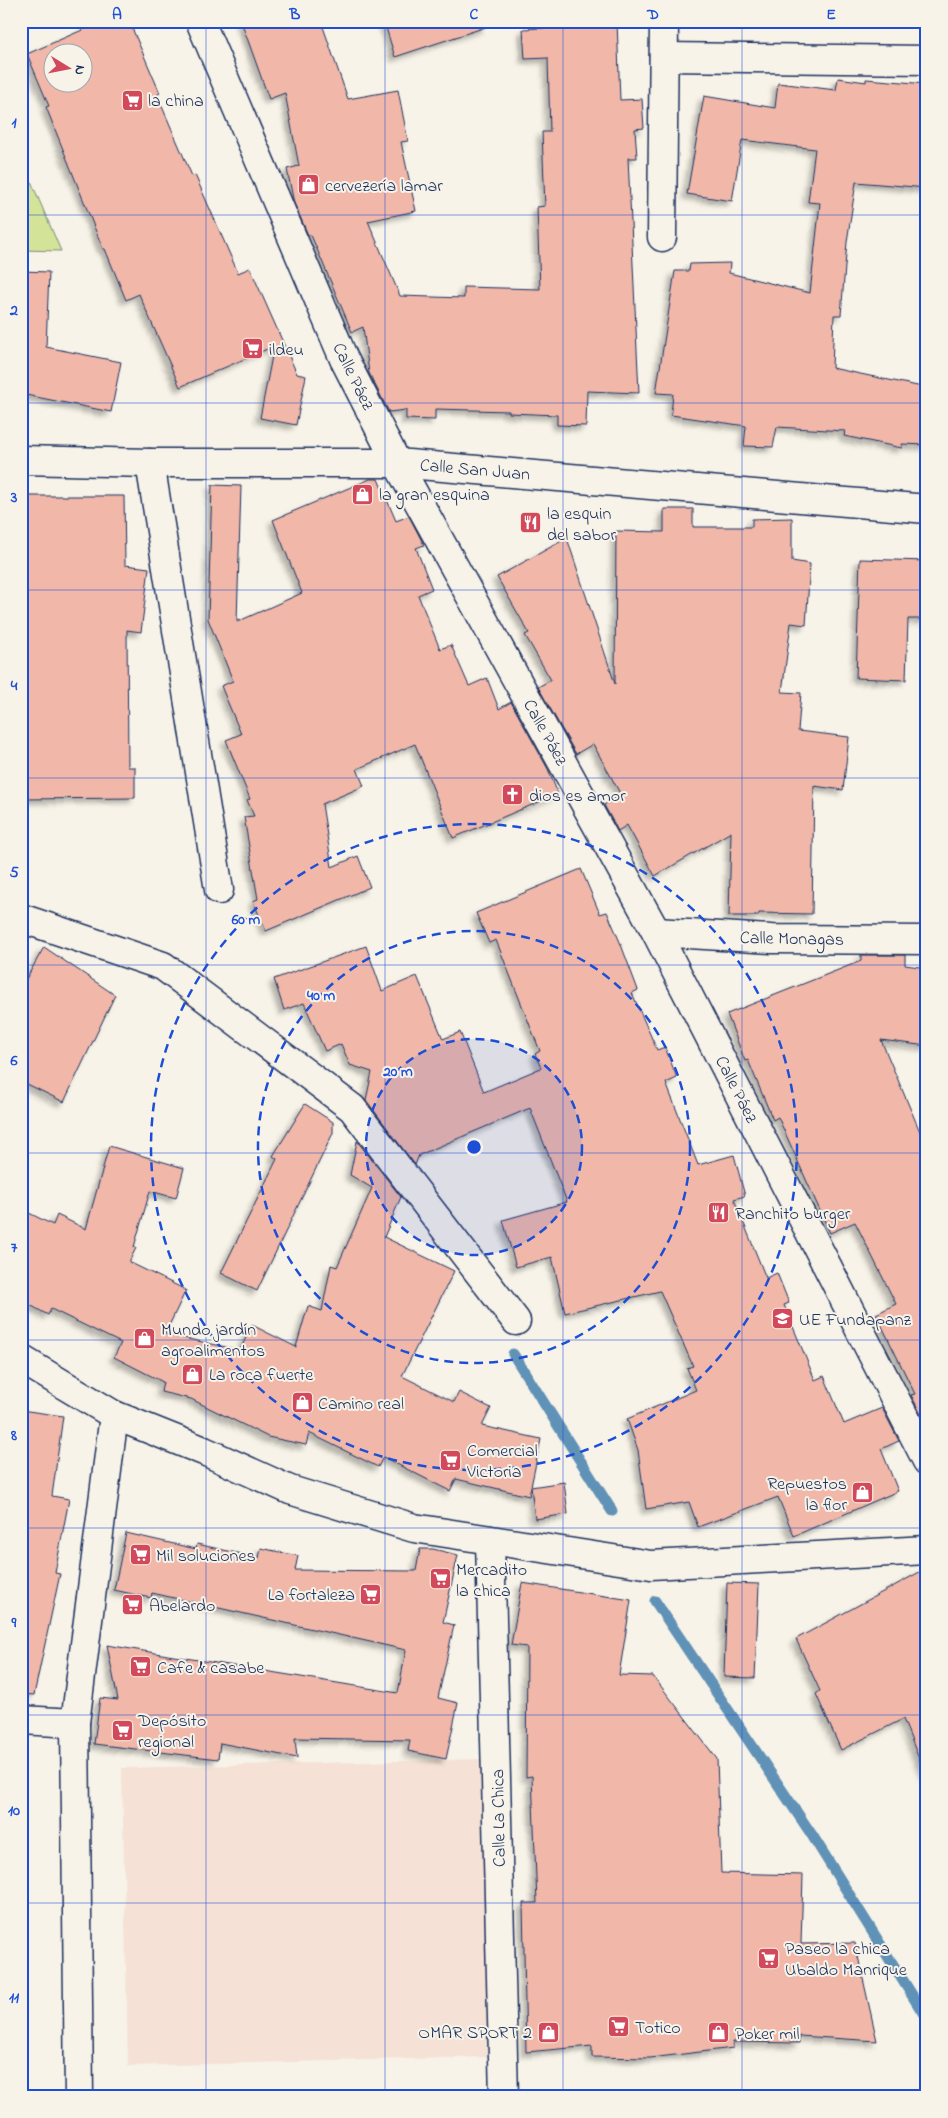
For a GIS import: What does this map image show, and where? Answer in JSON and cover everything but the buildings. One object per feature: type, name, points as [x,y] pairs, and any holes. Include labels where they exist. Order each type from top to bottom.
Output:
[{"type":"street","name":"Calle Páez","points":[[200,21],[344,358],[397,462],[656,932],[927,1461]]},
{"type":"street","points":[[662,237],[664,21]]},
{"type":"street","points":[[664,57],[927,60]]},
{"type":"street","name":"Calle San Juan","points":[[21,460],[150,463],[397,462],[927,509]]},
{"type":"street","points":[[150,463],[219,890]]},
{"type":"street","points":[[21,918],[163,966],[352,1108],[516,1321]]},
{"type":"street","name":"Calle Monagas","points":[[656,932],[771,939],[927,940]]},
{"type":"street","points":[[21,1359],[114,1415],[204,1451],[290,1490],[414,1528],[651,1565],[927,1550]]},
{"type":"street","points":[[79,2097],[75,1723],[114,1415]]},
{"type":"street","name":"Calle La Chica","points":[[490,1540],[504,2097]]},
{"type":"street","points":[[21,1720],[75,1723]]},
{"type":"shaded area","points":[[483,1759],[490,2057],[128,2066],[122,1768]]},
{"type":"green space","points":[[21,158],[61,251],[21,250]]},
{"type":"waterway","points":[[513,1354],[612,1511]]},
{"type":"waterway","points":[[655,1601],[812,1835],[927,2019]]},
{"type":"place","name":"la china","points":[[132,100]]},
{"type":"place","name":"cervezería lamar","points":[[309,185]]},
{"type":"place","name":"ildeu","points":[[253,349]]},
{"type":"place","name":"la gran esquina","points":[[363,494]]},
{"type":"place","name":"la esquin del sabor","points":[[531,523]]},
{"type":"place","name":"dios es amor","points":[[513,795]]},
{"type":"place","name":"Ranchito burger","points":[[719,1213]]},
{"type":"place","name":"UE Fundapanz","points":[[783,1319]]},
{"type":"place","name":"Mundo jardín agroalimentos","points":[[145,1339]]},
{"type":"place","name":"La roca fuerte","points":[[193,1374]]},
{"type":"place","name":"Camino real","points":[[302,1403]]},
{"type":"place","name":"Comercial Victoria","points":[[451,1460]]},
{"type":"place","name":"Repuestos la flor","points":[[863,1493]]},
{"type":"place","name":"Mil soluciones","points":[[140,1555]]},
{"type":"place","name":"Mercadito la chica","points":[[440,1579]]},
{"type":"place","name":"La fortaleza","points":[[371,1594]]},
{"type":"place","name":"Abelardo","points":[[133,1605]]},
{"type":"place","name":"Cafe & casabe","points":[[141,1667]]},
{"type":"place","name":"Depósito regional","points":[[122,1730]]},
{"type":"place","name":"Paseo la chica Ubaldo Manrique","points":[[769,1958]]},
{"type":"place","name":"Totico","points":[[619,2027]]},
{"type":"place","name":"OMAR SPORT 2","points":[[548,2032]]},
{"type":"place","name":"Poker mil","points":[[719,2033]]}]
